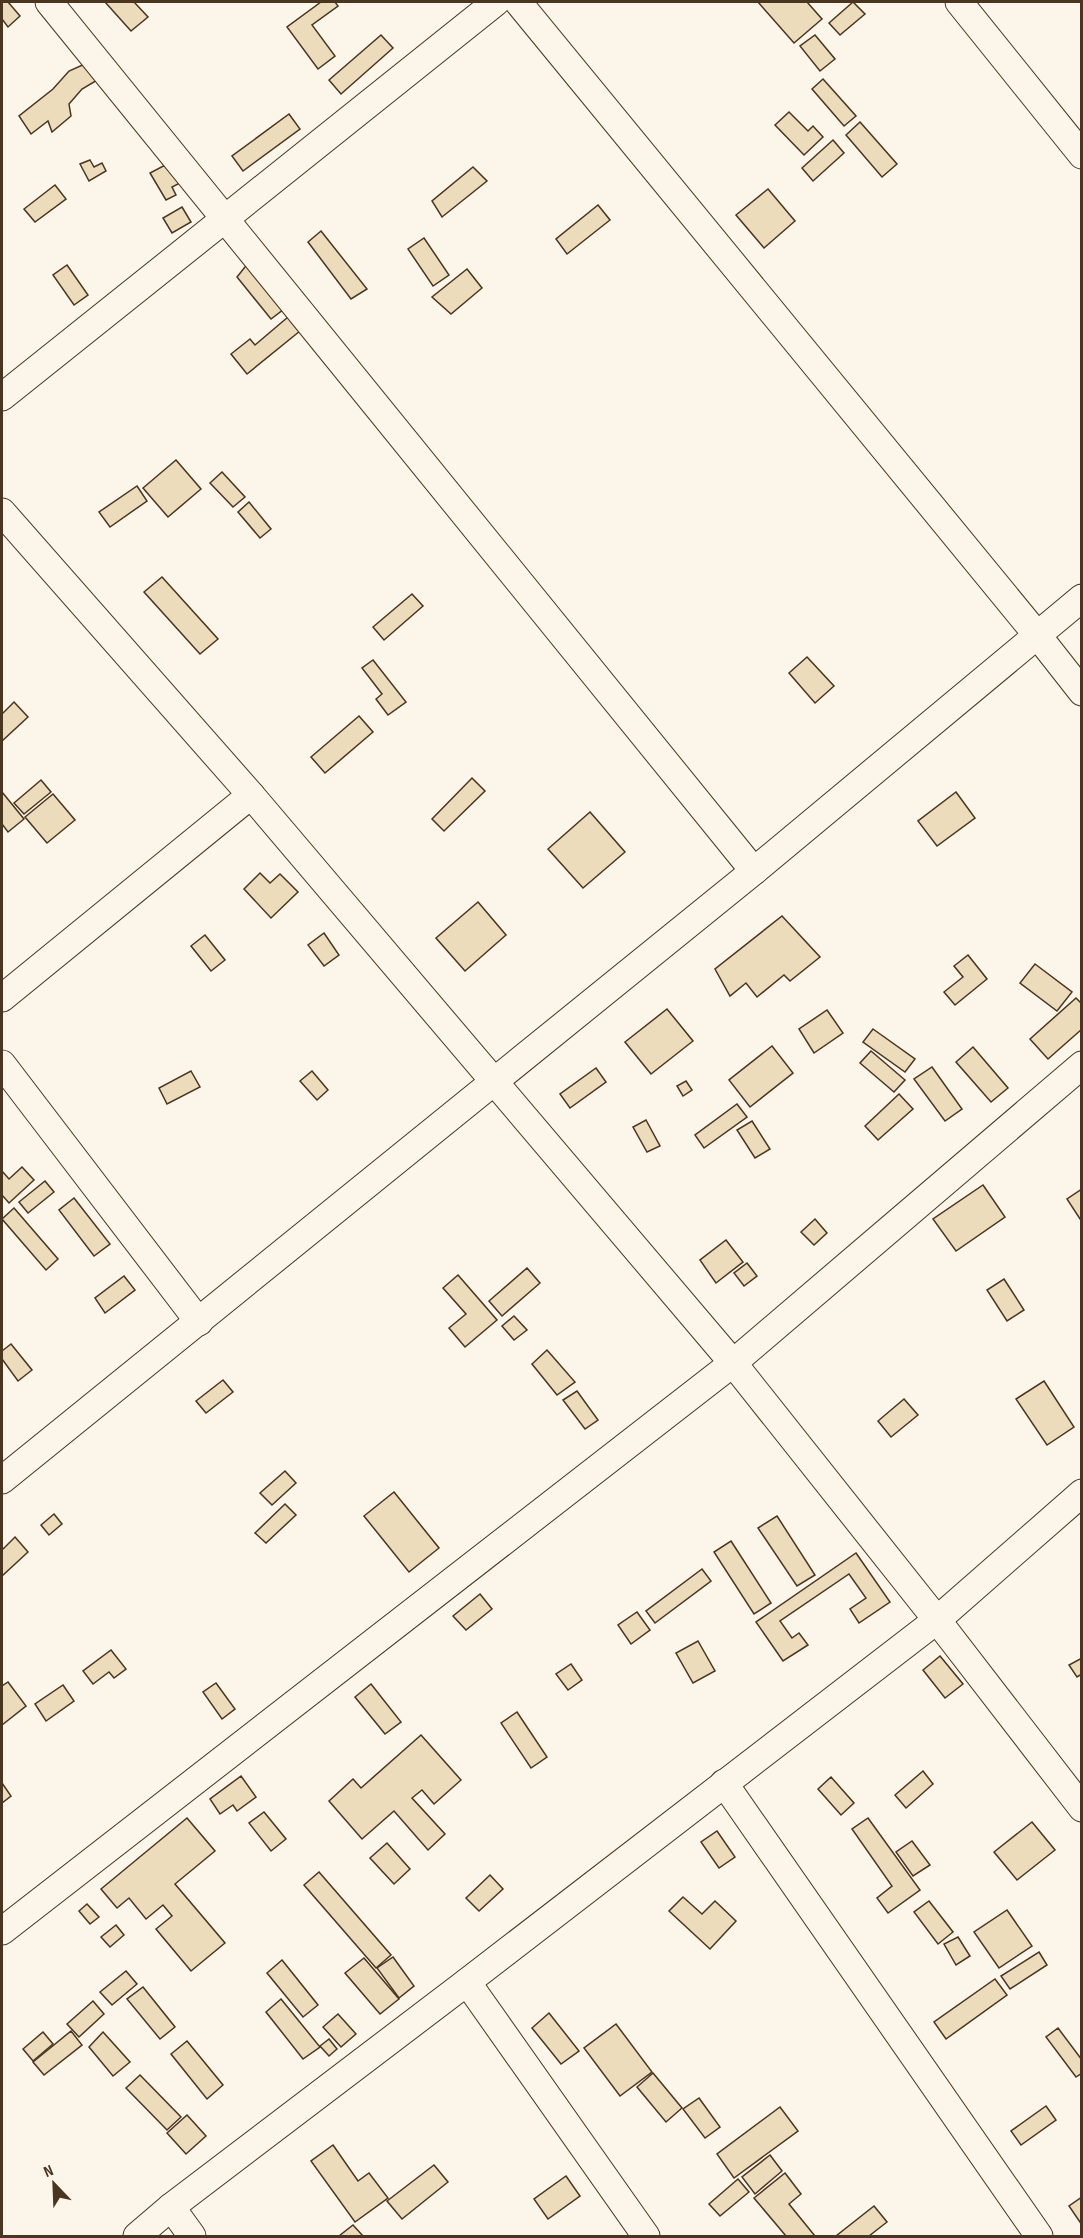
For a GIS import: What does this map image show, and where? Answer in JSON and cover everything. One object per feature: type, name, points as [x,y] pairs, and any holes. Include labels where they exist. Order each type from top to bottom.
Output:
[{"type":"street","points":[[49,2],[754,871]]},
{"type":"street","points":[[2,397],[496,2]]},
{"type":"street","points":[[518,2],[1082,692]]},
{"type":"street","points":[[959,2],[1082,154]]},
{"type":"street","points":[[2,512],[251,795],[733,1363],[937,1620],[1082,1808]]},
{"type":"street","points":[[2,1480],[754,871],[1082,598]]},
{"type":"street","points":[[2,998],[251,795]]},
{"type":"street","points":[[2,1064],[199,1322]]},
{"type":"street","points":[[2,1931],[733,1363],[1082,1065]]},
{"type":"street","points":[[137,2236],[171,2207],[937,1620],[1082,1492]]},
{"type":"street","points":[[724,1783],[1039,2236]]},
{"type":"street","points":[[467,1982],[646,2236]]},
{"type":"street","points":[[171,2207],[192,2236]]},
{"type":"building","points":[[2,2],[8,2],[20,16],[8,27],[2,19]]},
{"type":"building","points":[[105,2],[134,2],[148,17],[131,31]]},
{"type":"building","points":[[321,2],[335,2],[338,6],[312,25],[335,56],[318,69],[287,27]]},
{"type":"building","points":[[758,2],[807,2],[822,19],[794,43]]},
{"type":"building","points":[[853,2],[865,14],[840,35],[829,23]]},
{"type":"building","points":[[381,35],[393,48],[341,94],[329,80]]},
{"type":"building","points":[[815,35],[835,59],[820,71],[800,46]]},
{"type":"building","points":[[87,63],[99,79],[82,89],[69,104],[71,116],[52,132],[48,121],[31,134],[19,116],[53,89],[69,71]]},
{"type":"building","points":[[823,79],[856,116],[844,126],[812,89]]},
{"type":"building","points":[[789,112],[808,131],[813,126],[823,137],[804,155],[775,125]]},
{"type":"building","points":[[289,114],[300,129],[243,171],[232,156]]},
{"type":"building","points":[[860,122],[897,164],[882,177],[846,135]]},
{"type":"building","points":[[833,140],[844,153],[813,181],[802,168]]},
{"type":"building","points":[[90,160],[94,167],[102,163],[106,171],[89,181],[80,164]]},
{"type":"building","points":[[169,163],[180,183],[172,187],[176,195],[166,200],[150,173]]},
{"type":"building","points":[[473,167],[487,181],[442,217],[432,201]]},
{"type":"building","points":[[55,185],[66,199],[35,222],[24,209]]},
{"type":"building","points":[[768,189],[795,221],[764,248],[736,215]]},
{"type":"building","points":[[598,205],[610,220],[567,254],[556,239]]},
{"type":"building","points":[[182,207],[191,222],[172,233],[163,218]]},
{"type":"building","points":[[321,231],[367,289],[351,299],[308,242]]},
{"type":"building","points":[[424,238],[449,275],[433,286],[408,249]]},
{"type":"building","points":[[249,262],[284,309],[271,319],[237,277]]},
{"type":"building","points":[[67,265],[88,295],[74,305],[53,275]]},
{"type":"building","points":[[467,269],[482,288],[451,314],[432,297]]},
{"type":"building","points":[[288,317],[300,331],[247,374],[231,354],[250,339],[255,345]]},
{"type":"building","points":[[176,460],[201,489],[168,517],[143,488]]},
{"type":"building","points":[[222,472],[245,497],[233,507],[210,483]]},
{"type":"building","points":[[137,486],[147,501],[110,527],[99,512]]},
{"type":"building","points":[[249,502],[271,529],[260,538],[238,512]]},
{"type":"building","points":[[162,577],[218,639],[200,654],[144,592]]},
{"type":"building","points":[[412,594],[423,606],[384,640],[373,627]]},
{"type":"building","points":[[807,657],[834,686],[815,703],[789,673]]},
{"type":"building","points":[[373,660],[406,702],[388,715],[376,699],[382,694],[362,668]]},
{"type":"building","points":[[14,702],[28,717],[2,741],[2,714]]},
{"type":"building","points":[[359,716],[373,732],[325,773],[311,757]]},
{"type":"building","points":[[472,778],[485,791],[444,831],[432,819]]},
{"type":"building","points":[[41,780],[51,792],[24,814],[14,803]]},
{"type":"building","points":[[2,792],[24,819],[8,832],[2,824]]},
{"type":"building","points":[[956,792],[975,818],[937,846],[918,821]]},
{"type":"building","points":[[53,794],[75,820],[47,843],[25,817]]},
{"type":"building","points":[[590,812],[625,852],[583,888],[548,849]]},
{"type":"building","points":[[260,873],[270,883],[280,874],[298,892],[271,918],[244,889]]},
{"type":"building","points":[[478,902],[506,935],[465,971],[436,938]]},
{"type":"building","points":[[782,916],[820,957],[790,981],[784,975],[757,997],[746,983],[730,996],[715,969]]},
{"type":"building","points":[[324,933],[339,955],[324,966],[308,945]]},
{"type":"building","points":[[205,935],[225,960],[211,971],[191,946]]},
{"type":"building","points":[[968,955],[987,979],[955,1005],[944,992],[963,977],[954,966]]},
{"type":"building","points":[[1035,964],[1072,992],[1057,1011],[1020,983]]},
{"type":"building","points":[[1076,998],[1082,1004],[1082,1029],[1048,1059],[1030,1039]]},
{"type":"building","points":[[667,1009],[693,1041],[651,1074],[625,1042]]},
{"type":"building","points":[[827,1010],[843,1033],[814,1053],[799,1029]]},
{"type":"building","points":[[873,1029],[915,1059],[905,1072],[863,1042]]},
{"type":"building","points":[[772,1046],[793,1073],[750,1107],[729,1080]]},
{"type":"building","points":[[973,1047],[1008,1088],[991,1102],[956,1062]]},
{"type":"building","points":[[871,1051],[905,1080],[894,1092],[860,1063]]},
{"type":"building","points":[[932,1067],[962,1109],[945,1121],[914,1079]]},
{"type":"building","points":[[596,1068],[606,1082],[570,1108],[560,1094]]},
{"type":"building","points":[[191,1071],[200,1087],[167,1104],[159,1088]]},
{"type":"building","points":[[312,1071],[328,1090],[317,1100],[300,1081]]},
{"type":"building","points":[[686,1081],[692,1090],[683,1096],[677,1086]]},
{"type":"building","points":[[899,1094],[913,1109],[878,1140],[865,1126]]},
{"type":"building","points":[[737,1104],[747,1117],[704,1148],[695,1135]]},
{"type":"building","points":[[646,1120],[660,1146],[647,1152],[633,1127]]},
{"type":"building","points":[[752,1121],[770,1149],[755,1158],[737,1130]]},
{"type":"building","points":[[22,1167],[34,1180],[9,1203],[2,1195],[2,1171],[9,1179]]},
{"type":"building","points":[[45,1181],[54,1192],[28,1213],[19,1202]]},
{"type":"building","points":[[983,1185],[1005,1217],[956,1251],[933,1219]]},
{"type":"building","points":[[1082,1189],[1082,1222],[1067,1199]]},
{"type":"building","points":[[74,1198],[110,1244],[94,1256],[59,1210]]},
{"type":"building","points":[[14,1208],[58,1259],[46,1270],[2,1219]]},
{"type":"building","points":[[815,1219],[827,1233],[814,1245],[801,1232]]},
{"type":"building","points":[[726,1240],[743,1262],[716,1283],[700,1260]]},
{"type":"building","points":[[747,1263],[757,1276],[744,1286],[734,1273]]},
{"type":"building","points":[[527,1268],[540,1283],[502,1316],[489,1301]]},
{"type":"building","points":[[458,1275],[497,1320],[465,1347],[449,1328],[466,1314],[443,1288]]},
{"type":"building","points":[[124,1276],[135,1290],[105,1313],[95,1298]]},
{"type":"building","points":[[1004,1279],[1024,1310],[1007,1321],[987,1290]]},
{"type":"building","points":[[514,1316],[527,1330],[514,1340],[502,1326]]},
{"type":"building","points":[[11,1344],[32,1370],[18,1381],[2,1359],[2,1351]]},
{"type":"building","points":[[547,1350],[575,1382],[557,1395],[532,1364]]},
{"type":"building","points":[[223,1380],[233,1392],[206,1413],[196,1401]]},
{"type":"building","points":[[1044,1381],[1074,1427],[1047,1445],[1016,1399]]},
{"type":"building","points":[[577,1391],[598,1420],[585,1429],[563,1400]]},
{"type":"building","points":[[904,1399],[918,1415],[891,1437],[878,1421]]},
{"type":"building","points":[[285,1471],[296,1483],[272,1505],[260,1493]]},
{"type":"building","points":[[394,1492],[439,1548],[409,1572],[364,1516]]},
{"type":"building","points":[[285,1504],[296,1515],[266,1543],[255,1533]]},
{"type":"building","points":[[54,1514],[62,1524],[49,1535],[41,1525]]},
{"type":"building","points":[[777,1516],[815,1575],[797,1586],[758,1528]]},
{"type":"building","points":[[15,1537],[28,1552],[2,1576],[2,1550]]},
{"type":"building","points":[[731,1541],[771,1603],[754,1614],[714,1552]]},
{"type":"building","points":[[856,1553],[890,1602],[859,1623],[850,1609],[866,1598],[849,1574],[780,1621],[792,1638],[799,1633],[808,1645],[783,1661],[756,1622]]},
{"type":"building","points":[[702,1569],[711,1581],[655,1623],[646,1611]]},
{"type":"building","points":[[480,1594],[492,1609],[466,1630],[453,1616]]},
{"type":"building","points":[[637,1612],[650,1630],[631,1644],[618,1625]]},
{"type":"building","points":[[698,1641],[715,1671],[693,1683],[676,1653]]},
{"type":"building","points":[[111,1650],[126,1669],[114,1678],[109,1672],[93,1684],[83,1671]]},
{"type":"building","points":[[940,1656],[963,1684],[945,1698],[923,1670]]},
{"type":"building","points":[[1082,1658],[1082,1674],[1077,1677],[1069,1665]]},
{"type":"building","points":[[571,1664],[582,1680],[568,1690],[556,1674]]},
{"type":"building","points":[[8,1682],[26,1706],[2,1725],[2,1686]]},
{"type":"building","points":[[216,1683],[235,1709],[222,1719],[203,1692]]},
{"type":"building","points":[[371,1684],[401,1722],[385,1734],[355,1697]]},
{"type":"building","points":[[63,1685],[74,1701],[46,1721],[35,1704]]},
{"type":"building","points":[[517,1712],[547,1757],[531,1768],[501,1723]]},
{"type":"building","points":[[421,1735],[461,1780],[434,1804],[422,1790],[412,1798],[445,1834],[428,1850],[394,1811],[362,1839],[329,1801],[353,1779],[361,1788]]},
{"type":"building","points":[[923,1771],[933,1784],[906,1808],[895,1795]]},
{"type":"building","points":[[241,1776],[256,1797],[237,1811],[233,1805],[220,1814],[210,1799]]},
{"type":"building","points":[[831,1777],[854,1803],[841,1815],[818,1789]]},
{"type":"building","points":[[2,1783],[11,1796],[2,1803]]},
{"type":"building","points":[[264,1812],[286,1839],[271,1851],[249,1823]]},
{"type":"building","points":[[187,1818],[215,1851],[175,1884],[225,1943],[191,1971],[156,1929],[172,1916],[163,1905],[146,1919],[129,1898],[117,1908],[101,1889]]},
{"type":"building","points":[[868,1818],[920,1890],[888,1913],[877,1898],[892,1886],[852,1829]]},
{"type":"building","points":[[1032,1822],[1055,1850],[1017,1880],[994,1852]]},
{"type":"building","points":[[717,1831],[735,1857],[719,1868],[701,1842]]},
{"type":"building","points":[[912,1841],[930,1865],[913,1876],[896,1852]]},
{"type":"building","points":[[387,1843],[410,1869],[394,1884],[370,1858]]},
{"type":"building","points":[[319,1872],[391,1955],[376,1968],[304,1885]]},
{"type":"building","points":[[490,1875],[503,1889],[479,1911],[466,1898]]},
{"type":"building","points":[[683,1897],[702,1914],[715,1901],[736,1921],[710,1949],[669,1911]]},
{"type":"building","points":[[929,1901],[953,1932],[938,1944],[914,1912]]},
{"type":"building","points":[[87,1904],[99,1917],[90,1924],[79,1911]]},
{"type":"building","points":[[1007,1910],[1032,1946],[999,1968],[974,1932]]},
{"type":"building","points":[[116,1925],[124,1935],[110,1947],[101,1937]]},
{"type":"building","points":[[958,1937],[970,1956],[956,1965],[944,1944]]},
{"type":"building","points":[[1039,1952],[1047,1965],[1010,1989],[1001,1976]]},
{"type":"building","points":[[393,1957],[414,1986],[399,1998],[377,1968]]},
{"type":"building","points":[[364,1958],[399,1999],[380,2014],[345,1973]]},
{"type":"building","points":[[282,1960],[318,2005],[303,2017],[267,1973]]},
{"type":"building","points":[[126,1971],[137,1984],[112,2005],[100,1992]]},
{"type":"building","points":[[995,1979],[1007,1995],[946,2039],[934,2022]]},
{"type":"building","points":[[143,1987],[175,2027],[160,2039],[127,1999]]},
{"type":"building","points":[[281,1999],[320,2047],[303,2059],[266,2012]]},
{"type":"building","points":[[93,2001],[104,2014],[79,2037],[67,2024]]},
{"type":"building","points":[[549,2013],[579,2051],[561,2064],[532,2028]]},
{"type":"building","points":[[338,2014],[356,2034],[341,2047],[323,2027]]},
{"type":"building","points":[[616,2024],[652,2072],[620,2096],[584,2048]]},
{"type":"building","points":[[1058,2028],[1082,2060],[1082,2073],[1076,2077],[1046,2037]]},
{"type":"building","points":[[71,2031],[82,2045],[44,2075],[33,2062]]},
{"type":"building","points":[[43,2032],[53,2044],[33,2061],[23,2049]]},
{"type":"building","points":[[103,2032],[130,2062],[113,2076],[89,2047]]},
{"type":"building","points":[[329,2039],[337,2049],[329,2056],[320,2046]]},
{"type":"building","points":[[187,2041],[223,2085],[207,2099],[171,2054]]},
{"type":"building","points":[[653,2073],[682,2108],[666,2122],[637,2087]]},
{"type":"building","points":[[140,2075],[181,2117],[167,2130],[126,2088]]},
{"type":"building","points":[[699,2098],[720,2127],[705,2138],[683,2109]]},
{"type":"building","points":[[1046,2106],[1056,2120],[1021,2145],[1011,2131]]},
{"type":"building","points":[[780,2107],[798,2131],[734,2178],[717,2154]]},
{"type":"building","points":[[187,2115],[206,2136],[186,2154],[167,2133]]},
{"type":"building","points":[[333,2145],[358,2181],[369,2173],[388,2198],[355,2222],[311,2161]]},
{"type":"building","points":[[770,2155],[782,2171],[755,2194],[742,2177]]},
{"type":"building","points":[[434,2165],[448,2182],[402,2219],[387,2201]]},
{"type":"building","points":[[785,2173],[801,2194],[789,2204],[815,2236],[786,2236],[754,2198]]},
{"type":"building","points":[[566,2176],[580,2196],[548,2219],[534,2199]]},
{"type":"building","points":[[738,2179],[749,2192],[720,2216],[709,2204]]},
{"type":"building","points":[[1082,2197],[1082,2225],[1069,2206]]},
{"type":"building","points":[[874,2206],[887,2222],[869,2236],[836,2236]]},
{"type":"building","points":[[353,2225],[363,2236],[339,2236]]}]
